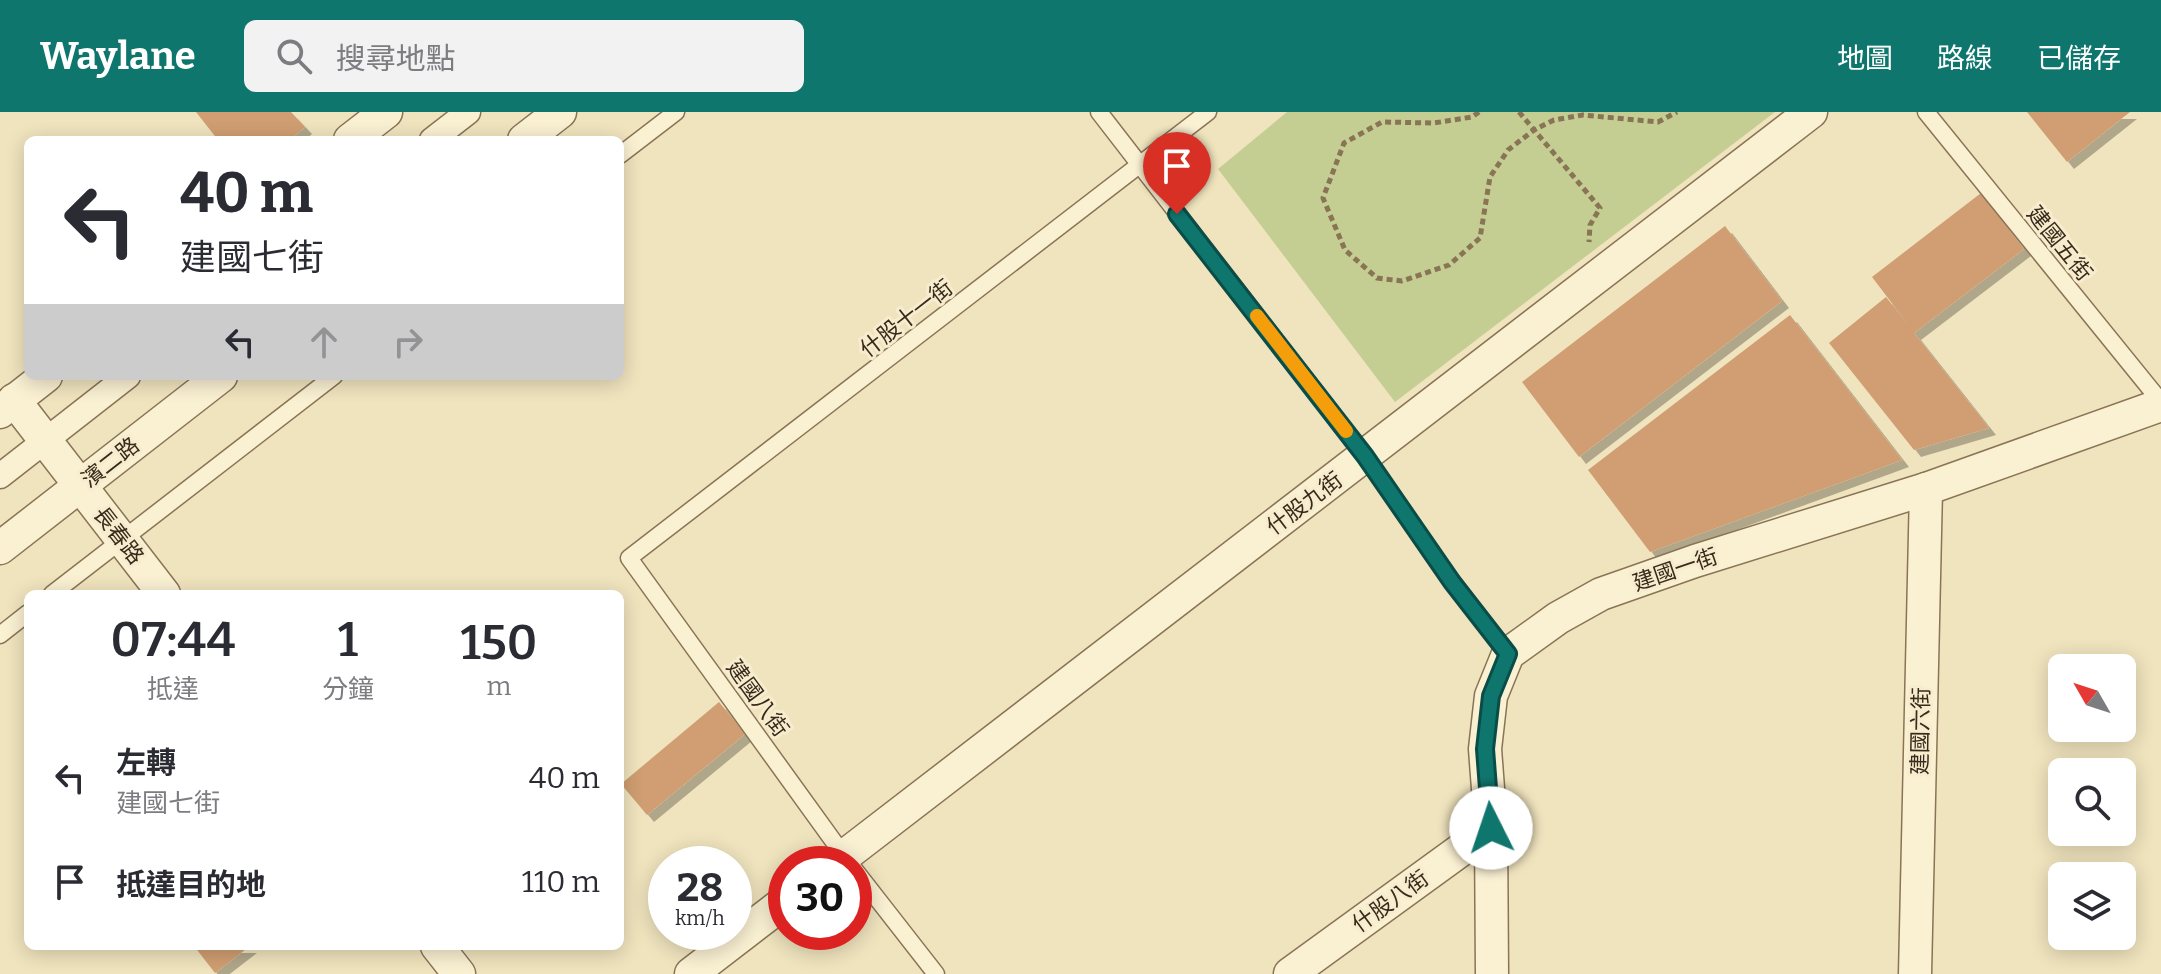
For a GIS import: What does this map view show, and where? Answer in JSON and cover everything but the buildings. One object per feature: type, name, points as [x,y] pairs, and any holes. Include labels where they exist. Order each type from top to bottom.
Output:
[{"type":"street","points":[[355,136],[386,112]]},
{"type":"street","points":[[437,136],[468,112]]},
{"type":"street","points":[[529,136],[560,112]]},
{"type":"street","name":"什股九街","points":[[868,846],[1811,112]]},
{"type":"street","points":[[7,406],[41,380]]},
{"type":"street","points":[[0,476],[123,380]]},
{"type":"street","name":"濱二路","points":[[0,548],[216,380]]},
{"type":"street","name":"建國一街","points":[[1508,654],[1558,618],[1601,594],[1695,561],[1926,489],[2161,403]]},
{"type":"street","name":"長春路","points":[[7,406],[45,440],[161,590]]},
{"type":"street","name":"建國六街","points":[[1915,974],[1926,489]]},
{"type":"street","points":[[1492,974],[1491,828],[1485,749],[1491,696],[1508,654]]},
{"type":"street","name":"什股八街","points":[[1290,974],[1491,828]]},
{"type":"street","points":[[691,974],[768,915]]},
{"type":"street","points":[[440,950],[459,974]]},
{"type":"lane","points":[[624,152],[676,112]]},
{"type":"lane","points":[[1099,112],[1365,456],[1452,582],[1508,654]]},
{"type":"lane","name":"什股十一街","points":[[629,558],[1208,112]]},
{"type":"lane","name":"建國五街","points":[[1926,112],[2161,403]]},
{"type":"lane","points":[[57,590],[329,380]]},
{"type":"lane","name":"建國八街","points":[[629,558],[834,846]]},
{"type":"lane","points":[[0,635],[24,616]]},
{"type":"lane","name":"建國八街","points":[[872,895],[936,974]]},
{"type":"path","points":[[1479,112],[1472,117],[1434,123],[1382,122],[1344,143],[1323,198],[1345,250],[1377,278],[1402,281],[1449,265],[1480,238],[1490,177],[1508,150],[1534,130],[1554,120],[1583,115],[1658,122],[1677,112]]},
{"type":"path","points":[[1519,112],[1600,208]]},
{"type":"green space","points":[[1287,112],[1775,112],[1395,402],[1218,169]]},
{"type":"slow traffic","points":[[1257,316],[1346,431]]},
{"type":"route","points":[[1177,214],[1365,456],[1452,582],[1508,654],[1491,696],[1485,749],[1491,828]]}]
